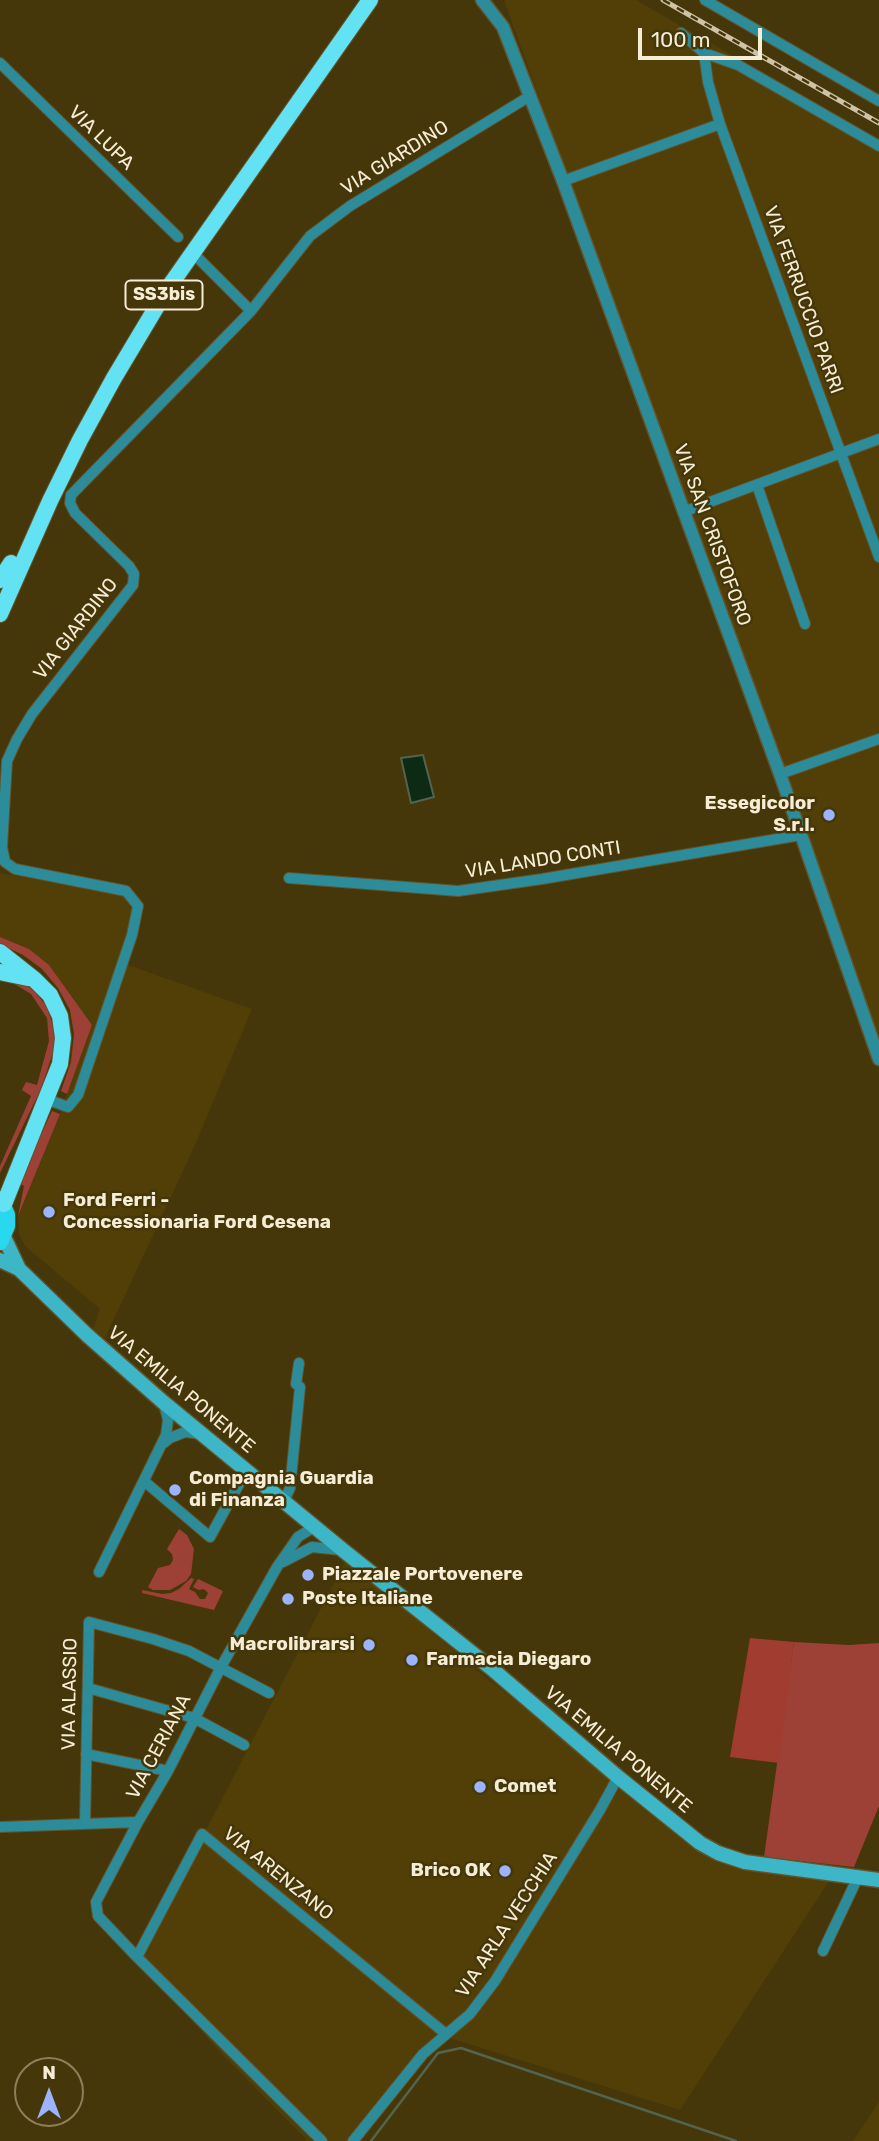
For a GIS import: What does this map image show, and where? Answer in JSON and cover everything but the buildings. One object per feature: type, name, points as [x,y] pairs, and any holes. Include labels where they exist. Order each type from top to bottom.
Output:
[{"type":"highway","name":"SS3bis","points":[[0,589],[72,436],[158,286],[358,0]]},
{"type":"highway","name":"SS3bis","points":[[0,614],[80,440],[153,313],[220,212],[370,0]]},
{"type":"highway","points":[[0,580],[11,563]]},
{"type":"highway","points":[[0,952],[50,995],[60,1016],[63,1038],[60,1064],[15,1177],[2,1202]]},
{"type":"highway","points":[[0,963],[34,979]]},
{"type":"highway","points":[[0,972],[34,979]]},
{"type":"highway","points":[[0,1186],[15,1177]]},
{"type":"main road","points":[[2,1202],[7,1226],[2,1239]]},
{"type":"main road","name":"VIA EMILIA PONENTE","points":[[2,1239],[19,1269],[87,1335],[163,1402],[491,1668],[700,1843],[718,1853],[761,1865],[879,1880]]},
{"type":"main road","name":"VIA EMILIA PONENTE","points":[[0,1260],[19,1269]]},
{"type":"street","name":"VIA SAN CRISTOFORO","points":[[482,0],[503,27],[563,181],[780,774],[879,1059]]},
{"type":"street","points":[[705,0],[879,101]]},
{"type":"street","points":[[681,33],[704,53],[738,65],[879,146]]},
{"type":"street","name":"VIA FERRUCCIO PARRI","points":[[704,53],[708,82],[720,124],[879,557]]},
{"type":"street","name":"VIA LUPA","points":[[0,63],[178,237]]},
{"type":"street","name":"VIA GIARDINO","points":[[46,1100],[68,1107],[78,1095],[132,935],[138,906],[126,891],[15,869],[5,862],[2,847],[7,761],[17,739],[32,714],[133,585],[134,574],[130,566],[75,513],[71,495],[251,311],[310,236],[350,206],[530,96]]},
{"type":"street","points":[[563,181],[720,124]]},
{"type":"street","points":[[198,258],[251,311]]},
{"type":"street","points":[[683,512],[879,439]]},
{"type":"street","points":[[757,485],[805,624]]},
{"type":"street","points":[[780,774],[879,739]]},
{"type":"street","name":"VIA LANDO CONTI","points":[[289,878],[458,891],[801,835]]},
{"type":"street","points":[[285,1501],[290,1488],[300,1387],[296,1384],[299,1363]]},
{"type":"street","points":[[163,1402],[169,1420],[168,1436]]},
{"type":"street","points":[[99,1572],[161,1446],[183,1418]]},
{"type":"street","points":[[168,1436],[185,1432],[202,1433]]},
{"type":"street","points":[[144,1481],[210,1537],[239,1484]]},
{"type":"street","points":[[298,1537],[301,1527],[299,1513]]},
{"type":"street","points":[[307,1549],[313,1541],[315,1527]]},
{"type":"street","name":"VIA CERIANA","points":[[0,1827],[138,1822],[277,1567],[298,1537],[315,1527]]},
{"type":"street","points":[[307,1549],[326,1547],[344,1551]]},
{"type":"street","name":"VIA CERIANA","points":[[277,1567],[307,1549]]},
{"type":"street","name":"VIA ALASSIO","points":[[85,1824],[89,1622],[189,1650],[221,1667]]},
{"type":"street","points":[[221,1667],[269,1693]]},
{"type":"street","points":[[88,1688],[194,1718],[244,1745]]},
{"type":"street","points":[[86,1754],[168,1771]]},
{"type":"street","name":"VIA ARLA VECCHIA","points":[[353,2141],[423,2054],[470,2014],[495,1981],[618,1777]]},
{"type":"street","points":[[138,1822],[96,1902],[98,1916],[322,2141]]},
{"type":"street","name":"VIA ARENZANO","points":[[137,1957],[202,1834],[446,2034]]},
{"type":"street","points":[[823,1951],[858,1877]]},
{"type":"shaded area","points":[[504,0],[636,0],[879,140],[879,1047]]},
{"type":"shaded area","points":[[423,755],[434,797],[411,803],[401,758]]},
{"type":"shaded area","points":[[0,873],[124,895],[132,911],[117,961],[252,1009],[194,1147],[105,1338],[93,1329],[100,1309],[25,1246],[19,1234],[18,1216],[60,1114],[92,1025],[49,965],[29,949],[0,937]]},
{"type":"shaded area","points":[[0,937],[29,949],[49,965],[92,1025],[67,1094],[61,1091],[71,1062],[74,1034],[70,1010],[58,988],[42,969],[23,955],[0,944]]},
{"type":"shaded area","points":[[0,976],[17,980],[32,988],[47,1007],[55,1046],[41,1089],[0,1173],[0,1166],[31,1096],[22,1090],[26,1082],[37,1085],[49,1041],[47,1018],[31,994],[13,983],[0,980]]},
{"type":"shaded area","points":[[52,1111],[60,1114],[18,1216],[24,1186],[19,1183]]},
{"type":"shaded area","points":[[179,1529],[187,1535],[194,1549],[191,1574],[186,1581],[170,1590],[153,1590],[148,1587],[158,1568],[170,1565],[173,1560],[167,1549]]},
{"type":"shaded area","points":[[346,1560],[478,1671],[696,1844],[831,1878],[680,2110],[440,2035],[375,2113],[379,2117],[358,2141],[308,2141],[222,2054],[138,1961]]},
{"type":"shaded area","points":[[191,1578],[194,1579],[189,1589],[200,1599],[205,1599],[208,1593],[204,1589],[193,1587],[198,1579],[223,1591],[214,1610],[142,1593],[142,1590],[171,1593]]},
{"type":"shaded area","points":[[750,1638],[794,1642],[779,1763],[730,1757]]},
{"type":"shaded area","points":[[794,1642],[849,1645],[879,1643],[879,1806],[854,1867],[764,1857]]},
{"type":"shaded area","points":[[879,2102],[879,2141],[853,2141]]},
{"type":"waterway","points":[[371,2141],[438,2053],[461,2048],[736,2141]]},
{"type":"railway","points":[[663,0],[879,123]]},
{"type":"place","name":"Essegicolor S.r.l.","points":[[829,815]]},
{"type":"place","name":"Ford Ferri - Concessionaria Ford Cesena","points":[[49,1212]]},
{"type":"place","name":"Compagnia Guardia di Finanza","points":[[175,1490]]},
{"type":"place","name":"Piazzale Portovenere","points":[[308,1575]]},
{"type":"place","name":"Poste Italiane","points":[[288,1599]]},
{"type":"place","name":"Macrolibrarsi","points":[[369,1645]]},
{"type":"place","name":"Farmacia Diegaro","points":[[412,1660]]},
{"type":"place","name":"Comet","points":[[480,1787]]},
{"type":"place","name":"Brico OK","points":[[505,1871]]}]
